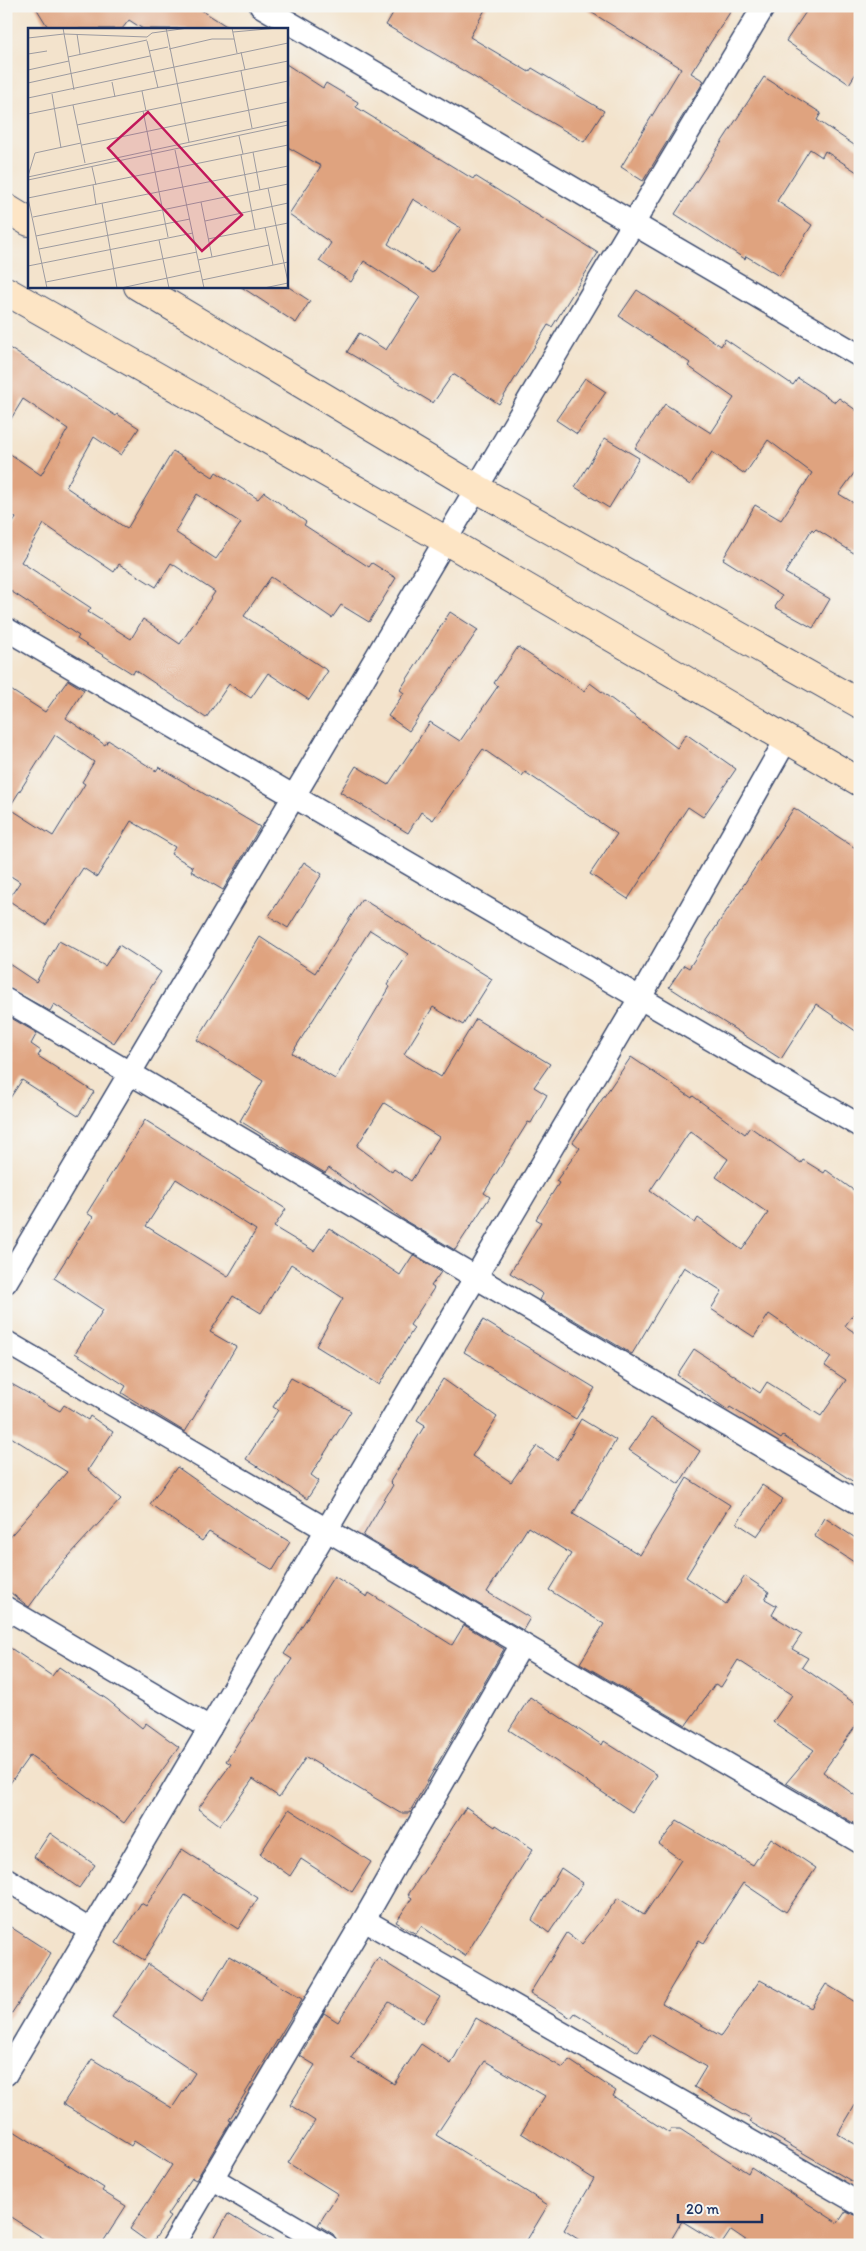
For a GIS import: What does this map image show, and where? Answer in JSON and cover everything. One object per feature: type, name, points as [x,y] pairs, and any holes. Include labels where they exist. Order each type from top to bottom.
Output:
[{"type":"main road","points":[[6,208],[28,221]]},
{"type":"main road","points":[[141,288],[476,488],[860,704]]},
{"type":"main road","points":[[6,291],[445,540],[860,782]]},
{"type":"street","points":[[261,6],[860,356]]},
{"type":"street","points":[[6,1282],[445,540],[764,6]]},
{"type":"street","points":[[6,628],[860,1126]]},
{"type":"street","points":[[6,2074],[640,998],[786,740]]},
{"type":"street","points":[[6,1000],[860,1504]]},
{"type":"street","points":[[6,1342],[860,1842]]},
{"type":"street","points":[[6,1608],[210,1728]]},
{"type":"street","points":[[173,2245],[364,1920],[522,1644]]},
{"type":"street","points":[[6,1879],[91,1931]]},
{"type":"street","points":[[364,1920],[860,2204]]},
{"type":"street","points":[[212,2178],[326,2245]]},
{"type":"building","points":[[35,6],[195,6],[229,28],[141,28],[129,20],[123,28],[48,28]]},
{"type":"building","points":[[397,6],[487,6],[470,37],[529,72],[532,68],[604,111],[584,142],[386,25]]},
{"type":"building","points":[[581,6],[734,6],[691,73],[704,81],[643,181],[621,167],[681,68]]},
{"type":"building","points":[[810,6],[860,6],[860,67],[849,84],[786,41]]},
{"type":"building","points":[[288,65],[323,88],[326,83],[358,102],[356,107],[473,179],[475,176],[598,253],[552,327],[548,325],[499,404],[453,374],[433,403],[347,352],[359,333],[386,350],[420,297],[364,261],[351,282],[319,261],[331,243],[289,214],[321,166],[288,147]],"holes":[[[413,199],[461,228],[432,273],[388,244]]]},
{"type":"building","points":[[764,77],[821,113],[817,120],[860,149],[860,174],[825,151],[822,157],[810,149],[777,201],[812,225],[779,276],[746,256],[745,259],[675,214]]},
{"type":"building","points":[[288,287],[310,301],[296,323],[243,288]]},
{"type":"building","points":[[637,290],[721,346],[725,339],[793,385],[798,378],[835,402],[839,398],[860,413],[860,465],[839,494],[860,507],[860,557],[816,529],[814,531],[812,529],[785,573],[830,599],[813,628],[775,607],[782,596],[723,559],[755,505],[781,520],[812,473],[768,440],[745,474],[712,452],[690,485],[635,448],[665,404],[711,433],[734,398],[688,366],[690,363],[619,316]]},
{"type":"building","points":[[6,346],[116,416],[117,414],[139,428],[121,455],[94,437],[66,487],[127,529],[173,451],[213,477],[216,472],[258,499],[264,492],[306,522],[304,525],[369,567],[372,563],[396,578],[369,622],[341,605],[332,618],[271,577],[244,616],[328,671],[309,700],[268,673],[251,698],[229,684],[206,718],[135,670],[133,674],[77,639],[79,636],[6,588],[6,534],[16,518],[6,512],[6,451],[41,475],[68,429],[23,399],[6,427]],"holes":[[[197,494],[241,523],[216,559],[175,532]],[[44,524],[114,572],[119,564],[156,587],[171,563],[215,592],[180,644],[143,619],[131,639],[88,612],[91,608],[21,562]]]},
{"type":"building","points":[[585,378],[606,392],[577,434],[556,420]]},
{"type":"building","points":[[605,438],[639,458],[609,508],[575,487]]},
{"type":"building","points":[[450,612],[478,630],[409,731],[388,716],[404,693],[400,690]]},
{"type":"building","points":[[518,647],[584,691],[590,683],[677,748],[686,734],[736,769],[703,817],[688,807],[628,899],[590,874],[617,834],[525,772],[522,776],[483,749],[433,820],[421,812],[408,833],[340,792],[356,766],[388,785],[430,722],[460,741],[498,686],[494,683]]},
{"type":"building","points":[[68,680],[84,690],[66,718],[105,745],[108,740],[156,771],[159,767],[260,827],[223,890],[191,871],[193,867],[171,854],[175,847],[131,821],[97,877],[83,868],[46,925],[8,900],[20,882],[6,873],[6,687],[45,712]],"holes":[[[55,735],[94,762],[82,782],[85,784],[53,836],[9,808]]]},
{"type":"building","points":[[794,808],[860,851],[860,1034],[816,1004],[781,1059],[669,987],[684,965],[689,968]]},
{"type":"building","points":[[304,862],[322,874],[288,928],[269,916]]},
{"type":"building","points":[[362,899],[492,979],[463,1025],[433,1007],[404,1054],[441,1077],[476,1019],[550,1064],[534,1087],[547,1095],[531,1123],[528,1122],[484,1193],[490,1197],[455,1250],[404,1220],[329,1168],[325,1173],[240,1121],[263,1081],[197,1040],[260,937],[315,973]],"holes":[[[370,930],[408,954],[387,985],[390,987],[335,1079],[292,1053]],[[384,1103],[439,1137],[411,1181],[394,1169],[392,1172],[357,1146]]]},
{"type":"building","points":[[59,941],[105,966],[119,945],[161,972],[114,1043],[54,1004],[50,1011],[6,987],[6,962],[36,982]]},
{"type":"building","points":[[6,1015],[37,1033],[31,1044],[41,1051],[38,1056],[94,1092],[78,1116],[22,1080],[6,1104]]},
{"type":"building","points":[[631,1057],[692,1098],[693,1096],[745,1134],[750,1127],[801,1163],[803,1160],[824,1173],[826,1170],[860,1195],[860,1304],[845,1326],[860,1336],[860,1486],[783,1436],[781,1439],[730,1407],[728,1410],[677,1375],[694,1349],[760,1393],[767,1382],[821,1416],[846,1380],[825,1366],[831,1357],[769,1314],[754,1337],[711,1309],[722,1291],[684,1267],[632,1354],[540,1300],[543,1294],[510,1273],[541,1222],[536,1219],[559,1183],[556,1181],[580,1148],[573,1142]],"holes":[[[690,1131],[728,1159],[716,1177],[768,1213],[742,1250],[698,1218],[695,1223],[650,1191]]]},
{"type":"building","points":[[145,1120],[286,1209],[274,1227],[314,1251],[329,1228],[400,1275],[413,1255],[441,1272],[431,1286],[434,1288],[410,1325],[414,1328],[379,1385],[316,1346],[343,1298],[291,1264],[261,1313],[233,1296],[210,1332],[236,1347],[185,1432],[122,1393],[126,1386],[75,1353],[103,1310],[54,1278],[93,1217],[87,1213]],"holes":[[[176,1179],[256,1230],[228,1277],[146,1226]]]},
{"type":"building","points":[[483,1320],[595,1388],[576,1419],[464,1352]]},
{"type":"building","points":[[291,1378],[351,1411],[311,1475],[319,1481],[307,1499],[246,1459],[278,1410],[273,1407]]},
{"type":"building","points":[[443,1379],[497,1417],[472,1456],[511,1482],[537,1446],[557,1460],[581,1419],[616,1440],[573,1514],[640,1555],[687,1478],[730,1505],[686,1577],[726,1604],[745,1576],[769,1592],[765,1599],[777,1606],[772,1615],[802,1634],[792,1649],[808,1658],[802,1667],[860,1707],[860,1720],[823,1772],[860,1799],[860,1827],[786,1783],[814,1750],[773,1722],[792,1695],[738,1660],[721,1687],[715,1684],[686,1725],[580,1663],[604,1624],[549,1590],[571,1554],[528,1527],[487,1592],[530,1618],[523,1630],[363,1536],[393,1485],[390,1482],[425,1425],[417,1420]]},
{"type":"building","points":[[6,1381],[60,1411],[64,1405],[88,1420],[90,1416],[113,1432],[88,1470],[121,1499],[57,1569],[29,1607],[6,1589],[6,1541],[67,1472],[6,1434]]},
{"type":"building","points":[[651,1418],[700,1451],[679,1484],[629,1450]]},
{"type":"building","points":[[177,1467],[244,1514],[290,1542],[273,1570],[209,1532],[202,1541],[150,1504]]},
{"type":"building","points":[[762,1485],[783,1499],[757,1536],[737,1523]]},
{"type":"building","points":[[825,1518],[860,1541],[860,1566],[814,1536]]},
{"type":"building","points":[[334,1576],[367,1597],[369,1593],[452,1645],[464,1625],[504,1649],[409,1813],[400,1813],[306,1757],[279,1797],[253,1779],[220,1825],[198,1809],[231,1764],[226,1761],[292,1659],[284,1654]]},
{"type":"building","points":[[6,1645],[52,1676],[59,1667],[108,1700],[142,1728],[146,1723],[179,1747],[124,1823],[30,1755],[6,1789]]},
{"type":"building","points":[[530,1697],[602,1745],[604,1741],[657,1775],[632,1812],[509,1730]]},
{"type":"building","points":[[466,1807],[495,1827],[496,1825],[533,1849],[465,1956],[421,1926],[416,1934],[396,1922],[412,1898],[408,1895]]},
{"type":"building","points":[[289,1809],[371,1862],[352,1892],[301,1859],[290,1876],[260,1854]]},
{"type":"building","points":[[677,1821],[753,1865],[771,1838],[816,1868],[786,1912],[743,1883],[704,1943],[699,1940],[662,2003],[721,2036],[760,1980],[811,2008],[826,1984],[860,2005],[860,2097],[838,2134],[860,2147],[860,2186],[694,2087],[706,2067],[650,2034],[638,2052],[575,2013],[571,2018],[530,1993],[567,1933],[582,1944],[618,1898],[644,1915],[681,1860],[659,1844]]},
{"type":"building","points":[[50,1833],[95,1865],[79,1888],[34,1857]]},
{"type":"building","points":[[182,1849],[258,1898],[238,1929],[185,1895],[144,1960],[116,1943],[141,1903],[146,1906]]},
{"type":"building","points":[[561,1868],[583,1883],[549,1933],[532,1920]]},
{"type":"building","points":[[6,1924],[51,1953],[6,2022]]},
{"type":"building","points":[[229,1956],[302,1999],[229,2120],[231,2121],[196,2180],[192,2178],[167,2215],[170,2217],[151,2244],[130,2229],[172,2165],[134,2141],[131,2146],[63,2104],[92,2059],[172,2108],[195,2073],[112,2017],[148,1964],[202,2001]]},
{"type":"building","points":[[378,1958],[440,1997],[423,2023],[389,2002],[351,2058],[394,2084],[421,2044],[451,2064],[476,2018],[563,2068],[569,2060],[616,2091],[613,2096],[669,2133],[671,2129],[680,2129],[748,2173],[751,2167],[838,2223],[846,2211],[860,2217],[860,2245],[753,2245],[731,2230],[721,2245],[682,2221],[668,2245],[587,2245],[564,2230],[594,2179],[521,2133],[545,2096],[485,2061],[436,2135],[548,2205],[524,2245],[339,2245],[333,2234],[318,2225],[338,2194],[288,2163],[315,2121],[290,2105],[315,2065],[300,2056],[324,2013],[338,2022]]},
{"type":"building","points":[[6,2126],[104,2188],[102,2191],[126,2206],[101,2245],[54,2245],[6,2214]]},
{"type":"building","points":[[228,2214],[280,2245],[210,2245]]}]
